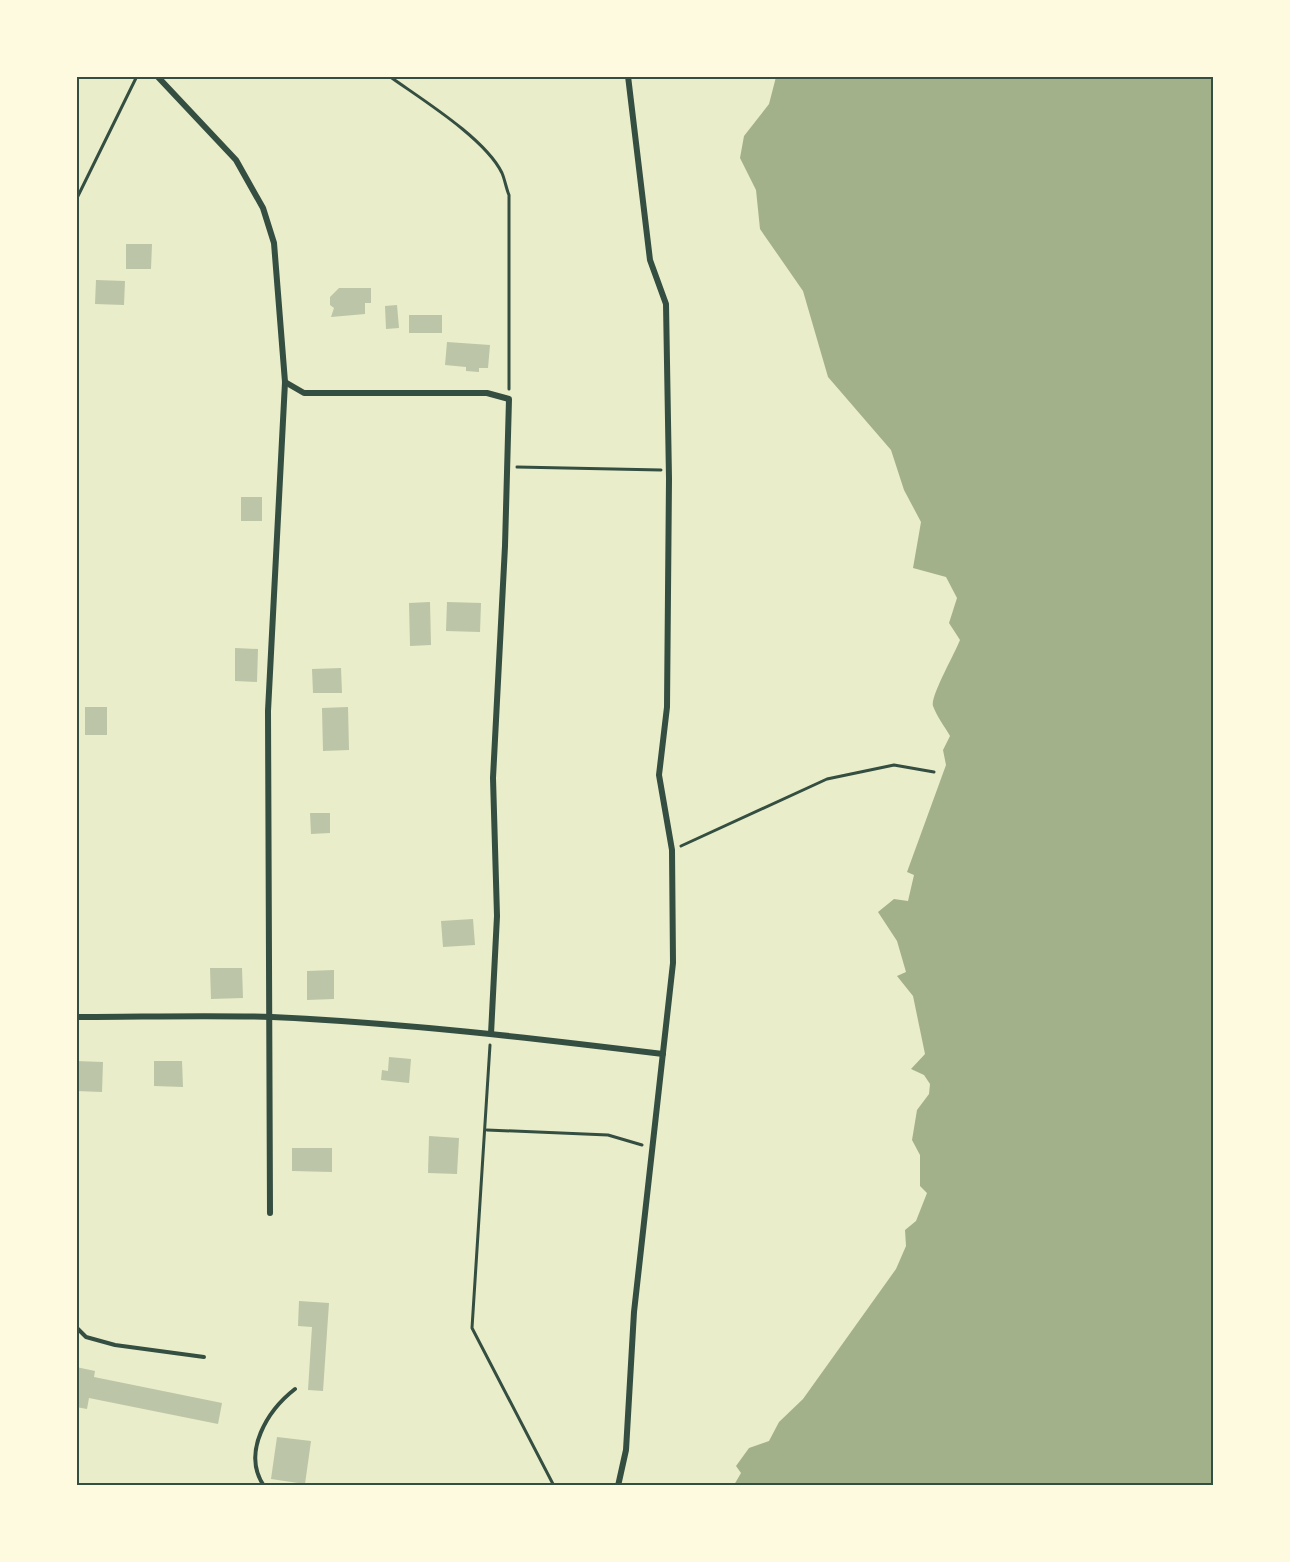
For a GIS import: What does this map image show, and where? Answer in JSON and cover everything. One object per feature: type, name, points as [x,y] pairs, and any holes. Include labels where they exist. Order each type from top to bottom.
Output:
[{"type":"street","points":[[157,76],[236,160],[263,208],[274,243],[285,382],[268,711],[270,1213]]},
{"type":"street","points":[[618,1485],[626,1450],[634,1312],[673,963],[672,850],[659,775],[667,707],[669,471],[666,304],[650,260],[628,76]]},
{"type":"street","points":[[285,382],[304,393],[487,393],[509,399],[493,778],[497,916],[491,1034]]},
{"type":"street","points":[[76,1017],[270,1017],[491,1034],[663,1054]]},
{"type":"lane","points":[[76,1327],[86,1337],[115,1345],[204,1357]]},
{"type":"lane","points":[[264,1485],[256,1470],[262,1432],[275,1406],[295,1389]]},
{"type":"path","points":[[76,200],[137,76]]},
{"type":"path","points":[[389,76],[446,116],[482,148],[502,172],[508,195],[509,399]]},
{"type":"path","points":[[507,467],[669,471]]},
{"type":"path","points":[[672,850],[827,779],[894,765],[934,772]]},
{"type":"path","points":[[491,1034],[487,1130],[472,1328],[554,1485]]},
{"type":"path","points":[[487,1130],[608,1135],[652,1149]]},
{"type":"shaded area","points":[[776,77],[1213,77],[1213,1485],[734,1485],[741,1473],[736,1466],[749,1448],[769,1441],[779,1422],[803,1399],[896,1269],[906,1246],[905,1230],[916,1221],[927,1193],[920,1186],[920,1155],[912,1140],[917,1110],[929,1094],[930,1084],[924,1075],[911,1069],[925,1054],[913,996],[897,976],[906,972],[897,941],[878,912],[894,899],[908,901],[914,875],[907,872],[946,765],[943,750],[950,736],[933,706],[933,701],[960,640],[949,623],[957,598],[946,577],[913,568],[921,522],[904,490],[891,450],[828,377],[803,291],[760,229],[756,190],[740,158],[744,136],[769,104]]},
{"type":"building","points":[[126,244],[152,244],[151,269],[126,269]]},
{"type":"building","points":[[96,280],[125,281],[124,305],[95,304]]},
{"type":"building","points":[[339,288],[371,288],[371,303],[365,303],[365,314],[331,317],[334,308],[330,305],[330,297]]},
{"type":"building","points":[[397,305],[399,328],[386,329],[385,306]]},
{"type":"building","points":[[409,315],[442,315],[442,333],[409,333]]},
{"type":"building","points":[[447,342],[490,345],[488,368],[479,368],[479,372],[466,371],[466,367],[445,365]]},
{"type":"building","points":[[241,497],[262,497],[262,521],[241,521]]},
{"type":"building","points":[[430,602],[431,645],[410,646],[409,603]]},
{"type":"building","points":[[447,602],[481,603],[480,632],[446,631]]},
{"type":"building","points":[[235,648],[258,649],[257,682],[235,681]]},
{"type":"building","points":[[341,668],[342,693],[313,693],[312,669]]},
{"type":"building","points":[[85,707],[107,707],[107,735],[85,735]]},
{"type":"building","points":[[348,707],[349,750],[323,751],[322,708]]},
{"type":"building","points":[[310,813],[330,813],[330,833],[311,834]]},
{"type":"building","points":[[473,919],[475,945],[443,947],[441,921]]},
{"type":"building","points":[[210,968],[242,968],[243,998],[211,999]]},
{"type":"building","points":[[334,970],[334,999],[307,1000],[307,971]]},
{"type":"building","points":[[389,1057],[411,1059],[409,1083],[381,1080],[382,1070],[388,1071]]},
{"type":"building","points":[[76,1061],[103,1062],[102,1092],[76,1091]]},
{"type":"building","points":[[154,1061],[182,1061],[183,1087],[154,1086]]},
{"type":"building","points":[[429,1136],[459,1138],[457,1174],[428,1173]]},
{"type":"building","points":[[292,1148],[332,1148],[332,1172],[292,1171]]},
{"type":"building","points":[[299,1301],[329,1303],[323,1391],[308,1390],[312,1327],[298,1326]]},
{"type":"building","points":[[76,1367],[95,1371],[94,1377],[222,1403],[218,1424],[89,1398],[87,1409],[76,1407]]},
{"type":"building","points":[[277,1437],[311,1441],[305,1484],[271,1479]]}]
